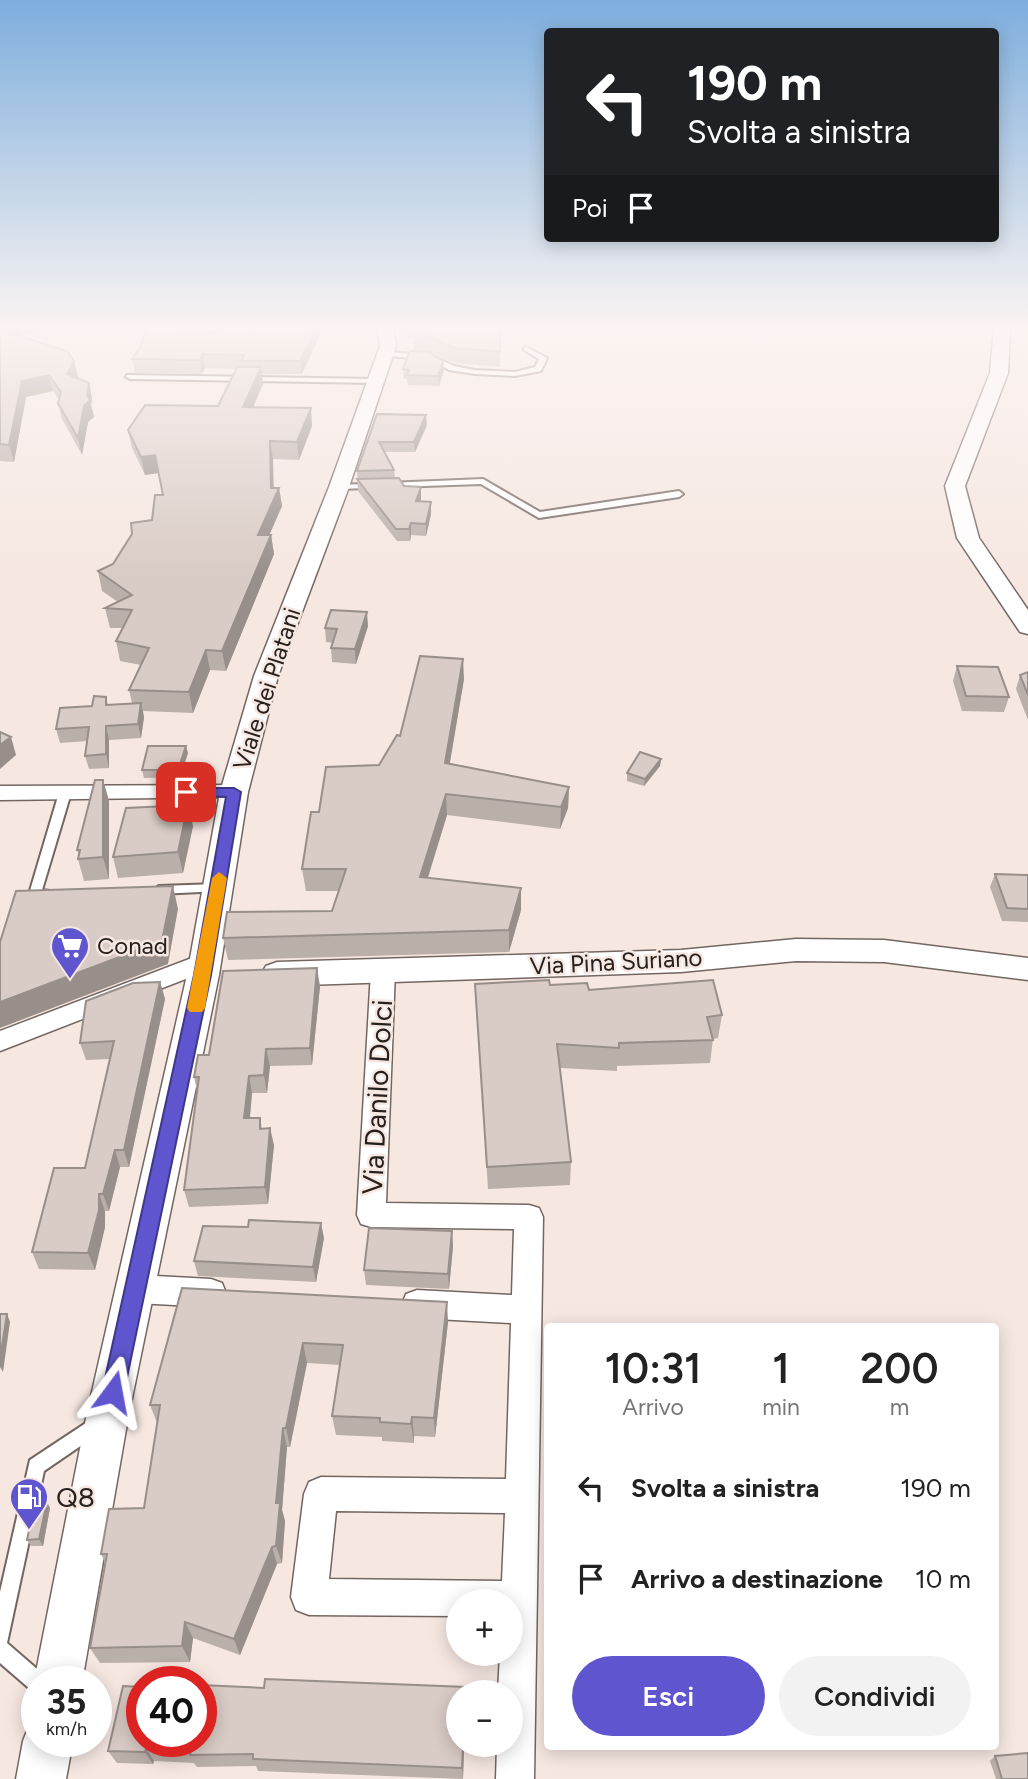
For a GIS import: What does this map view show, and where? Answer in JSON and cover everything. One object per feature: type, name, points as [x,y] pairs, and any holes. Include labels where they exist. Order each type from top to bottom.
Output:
[{"type":"street","name":"Viale dei Platani","points":[[61,1666],[107,1418],[137,1289],[221,971],[218,888],[234,792],[266,676],[340,486],[364,409]]},
{"type":"street","points":[[985,409],[955,486],[968,538],[1028,627]]},
{"type":"street","points":[[0,793],[234,792]]},
{"type":"street","name":"Via Pina Suriano","points":[[221,971],[383,971],[681,961],[796,950],[884,951],[1028,969]]},
{"type":"street","points":[[0,1041],[221,971]]},
{"type":"street","name":"Via Danilo Dolci","points":[[383,971],[371,1215],[529,1217],[519,1589]]},
{"type":"street","points":[[137,1289],[235,1294]]},
{"type":"street","points":[[388,1303],[527,1310]]},
{"type":"street","points":[[446,1598],[309,1597],[321,1494],[522,1496]]},
{"type":"street","name":"Via Danilo Dolci","points":[[515,1779],[518,1666]]},
{"type":"street","points":[[41,1779],[45,1757]]},
{"type":"lane","points":[[340,486],[484,481],[539,515],[679,494]]},
{"type":"lane","points":[[61,893],[34,894],[65,793]]},
{"type":"lane","points":[[139,891],[218,888]]},
{"type":"lane","points":[[0,1637],[36,1466],[107,1418]]},
{"type":"lane","points":[[0,1650],[21,1668]]},
{"type":"building","points":[[0,409],[16,409],[9,445],[0,444]]},
{"type":"building","points":[[61,409],[83,409],[78,438]]},
{"type":"building","points":[[142,409],[311,409],[297,442],[270,441],[271,488],[279,488],[258,535],[271,535],[222,651],[206,650],[189,692],[129,690],[149,648],[116,641],[132,610],[105,608],[132,595],[98,571],[113,564],[132,534],[131,523],[152,520],[155,495],[163,495],[155,455],[141,457],[128,430]]},
{"type":"building","points":[[377,414],[426,415],[414,442],[379,442],[394,470],[357,471]]},
{"type":"building","points":[[399,478],[404,486],[421,487],[416,501],[431,502],[426,524],[411,523],[409,529],[396,529],[357,479]]},
{"type":"building","points":[[331,610],[367,612],[355,649],[331,648],[337,629],[325,628]]},
{"type":"building","points":[[420,656],[463,659],[445,763],[569,787],[561,807],[446,794],[420,877],[521,888],[509,930],[223,938],[227,912],[332,911],[346,869],[302,869],[311,812],[319,812],[326,767],[379,765],[397,735],[400,736]]},
{"type":"building","points":[[957,666],[998,667],[1009,697],[966,696]]},
{"type":"building","points":[[1028,672],[1028,695],[1020,675]]},
{"type":"building","points":[[94,696],[106,697],[106,705],[141,703],[138,724],[106,726],[106,754],[85,756],[89,727],[56,729],[60,708],[92,706]]},
{"type":"building","points":[[0,732],[11,737],[0,745]]},
{"type":"building","points":[[148,746],[186,746],[178,770],[142,770]]},
{"type":"building","points":[[640,752],[661,759],[645,779],[627,773]]},
{"type":"building","points":[[95,780],[103,780],[103,857],[78,859],[80,850],[77,850]]},
{"type":"building","points":[[188,805],[178,852],[113,857],[126,808]]},
{"type":"building","points":[[995,874],[1028,875],[1028,909],[1007,908]]},
{"type":"building","name":"Conad","points":[[173,886],[162,941],[0,1002],[0,942],[16,891]]},
{"type":"building","points":[[317,968],[310,1048],[266,1049],[264,1075],[249,1076],[244,1118],[260,1118],[260,1129],[270,1128],[265,1187],[184,1190],[199,1077],[194,1077],[198,1055],[209,1055],[223,971]]},
{"type":"building","points":[[549,980],[550,985],[587,983],[589,990],[713,980],[722,1015],[707,1017],[713,1040],[619,1043],[619,1048],[557,1044],[571,1162],[487,1167],[475,984]]},
{"type":"building","points":[[160,982],[124,1150],[115,1150],[103,1194],[99,1194],[99,1210],[88,1253],[32,1252],[54,1168],[85,1168],[114,1041],[80,1043],[86,1001],[133,983]]},
{"type":"building","points":[[249,1220],[321,1223],[313,1267],[194,1261],[203,1226],[248,1227]]},
{"type":"building","points":[[369,1228],[452,1231],[448,1274],[364,1270]]},
{"type":"building","points":[[182,1288],[447,1302],[434,1418],[412,1417],[411,1424],[380,1422],[380,1418],[332,1416],[343,1345],[303,1343],[286,1428],[283,1428],[276,1503],[280,1503],[276,1546],[272,1547],[234,1639],[185,1622],[182,1646],[90,1648],[107,1554],[101,1554],[109,1509],[144,1508],[160,1405],[150,1405]]},
{"type":"building","points":[[0,1314],[7,1314],[0,1359]]},
{"type":"building","points":[[35,1501],[47,1502],[39,1539],[27,1540]]},
{"type":"building","points":[[265,1679],[446,1686],[446,1757],[462,1757],[462,1768],[253,1759],[253,1754],[217,1755],[217,1686],[264,1688]]},
{"type":"building","points":[[123,1686],[126,1686],[126,1751],[112,1751],[112,1734]]},
{"type":"building","points":[[1028,1753],[1028,1779],[1002,1779],[995,1756]]},
{"type":"slow traffic","points":[[196,1008],[219,878]]},
{"type":"place","name":"Conad","points":[[70,980]]},
{"type":"place","name":"Q8","points":[[29,1531]]},
{"type":"route","points":[[113,1392],[203,975],[234,792],[186,792]]}]
